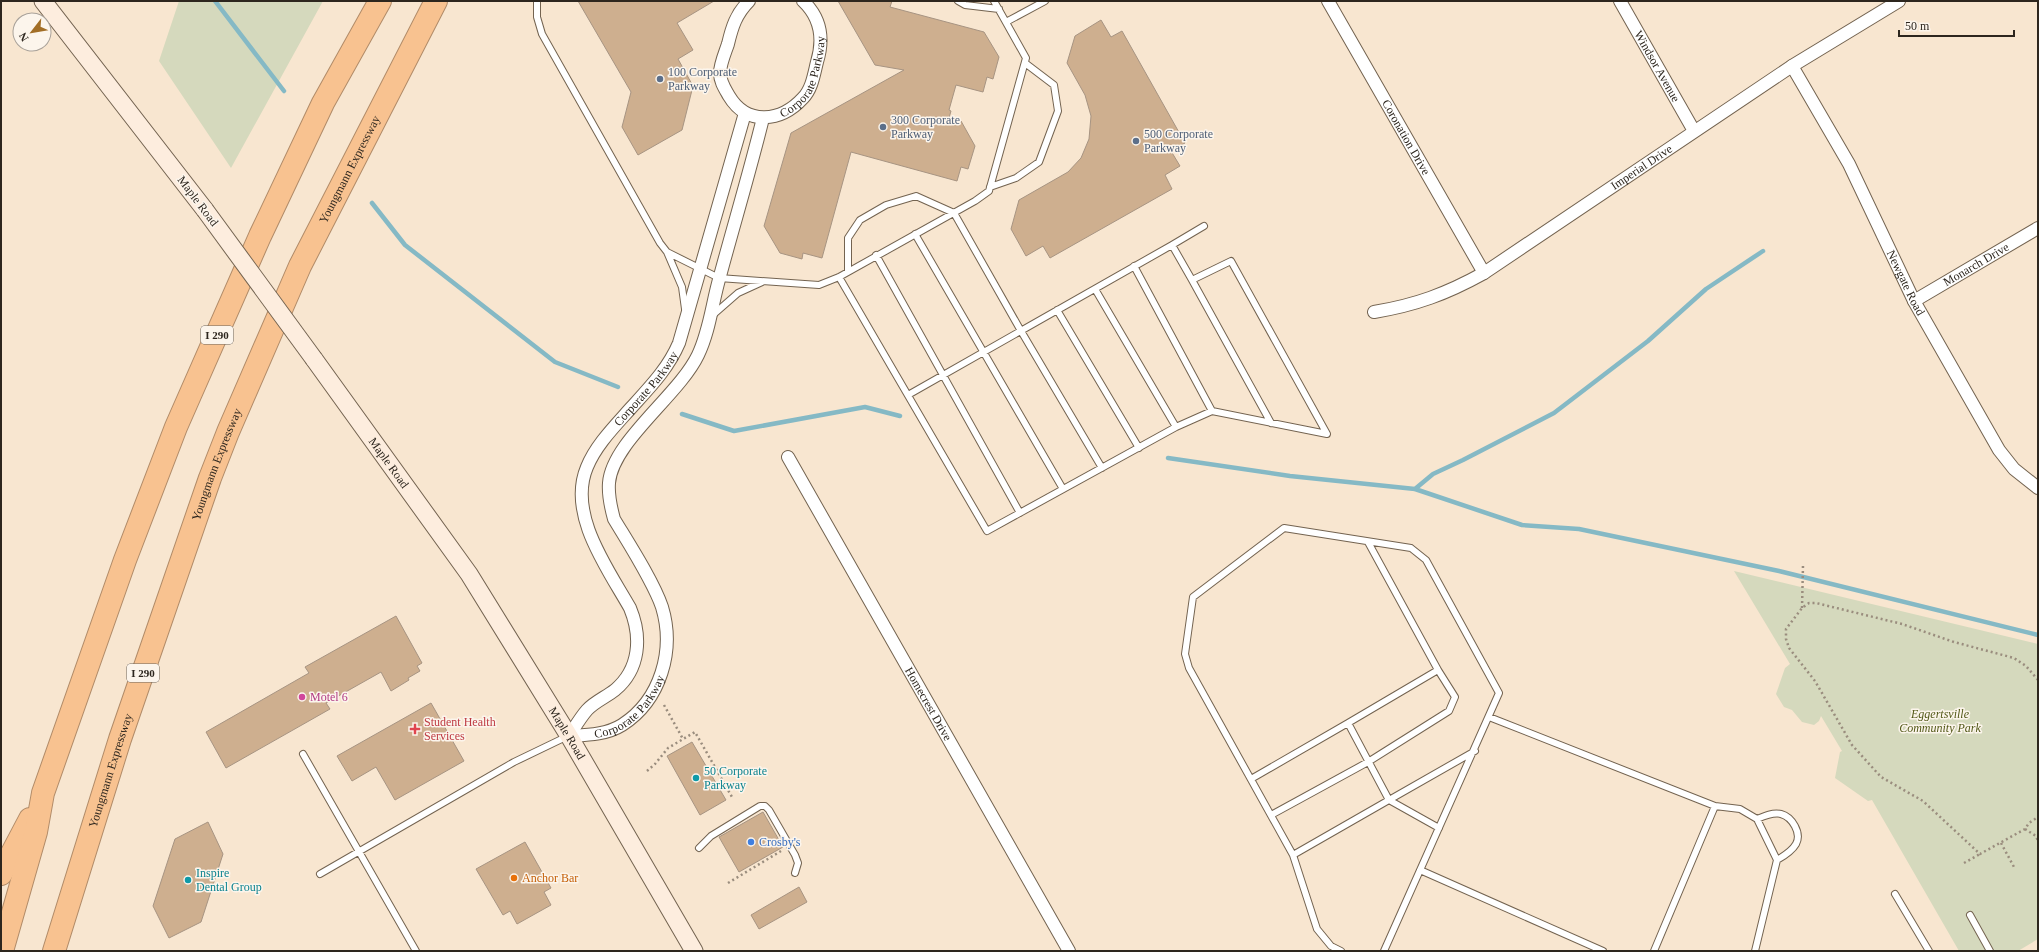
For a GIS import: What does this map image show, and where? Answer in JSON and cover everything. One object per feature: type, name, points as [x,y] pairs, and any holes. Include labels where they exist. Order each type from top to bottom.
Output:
[{"type":"highway","name":"I 290","points":[[2,951],[36,832],[43,793],[125,560],[176,427],[263,229],[324,103],[380,1]]},
{"type":"highway","name":"Youngmann Expressway","points":[[54,951],[144,669],[210,478],[228,432],[300,266],[436,1]]},
{"type":"highway","points":[[1,874],[43,793]]},
{"type":"highway","points":[[60,951],[64,916]]},
{"type":"main road","name":"Maple Road","points":[[44,1],[205,210],[457,556],[569,736],[694,951]]},
{"type":"street","name":"Corporate Parkway","points":[[748,1],[740,9],[734,21],[720,73],[723,85],[732,101],[745,113],[763,118],[776,116],[790,109],[804,98],[811,85],[822,47],[821,35],[810,8],[803,1]]},
{"type":"street","name":"Coronation Drive","points":[[1328,1],[1484,273]]},
{"type":"street","name":"Windsor Avenue","points":[[1620,1],[1694,131]]},
{"type":"street","name":"Imperial Drive","points":[[1374,312],[1407,306],[1431,299],[1455,290],[1484,273],[1792,66],[1899,1]]},
{"type":"street","name":"Newgate Road","points":[[1792,66],[1849,164],[1914,301],[1999,450],[2014,469],[2038,488]]},
{"type":"street","name":"Corporate Parkway","points":[[569,736],[587,710],[616,690],[627,677],[634,661],[638,646],[638,634],[632,615],[586,525],[582,494],[586,468],[595,451],[671,361],[679,343],[685,323],[745,113]]},
{"type":"street","name":"Corporate Parkway","points":[[569,736],[596,734],[621,726],[638,712],[647,700],[657,685],[664,663],[667,627],[661,606],[614,519],[609,495],[609,483],[613,467],[621,451],[685,375],[697,356],[709,322],[719,278],[763,118]]},
{"type":"street","name":"Monarch Drive","points":[[1914,301],[2038,228]]},
{"type":"street","points":[[633,405],[648,420]]},
{"type":"street","name":"Homecrest Drive","points":[[788,457],[1069,951]]},
{"type":"lane","points":[[537,1],[537,17],[542,34],[660,243],[667,252],[682,287],[685,323]]},
{"type":"lane","points":[[958,1],[965,6],[999,9]]},
{"type":"lane","points":[[667,252],[700,270],[719,278],[818,285],[839,277],[975,201],[989,191],[1026,58],[994,1]]},
{"type":"lane","points":[[1006,22],[1045,1]]},
{"type":"lane","points":[[990,187],[1016,178],[1039,162],[1058,111],[1054,85],[1025,63]]},
{"type":"lane","points":[[848,271],[848,238],[860,220],[886,205],[916,196],[954,213],[1021,331],[1102,468]]},
{"type":"lane","points":[[908,395],[1204,226]]},
{"type":"lane","points":[[915,234],[1063,489]]},
{"type":"lane","points":[[1172,245],[1271,423]]},
{"type":"lane","points":[[876,255],[1020,513]]},
{"type":"lane","points":[[839,277],[987,530],[1176,427],[1212,411],[1327,434],[1231,261],[1192,280]]},
{"type":"lane","points":[[1134,266],[1212,411]]},
{"type":"lane","points":[[709,322],[716,311],[738,293],[764,281]]},
{"type":"lane","points":[[1095,289],[1176,427]]},
{"type":"lane","points":[[1057,310],[1139,448]]},
{"type":"lane","points":[[1341,951],[1331,946],[1317,929],[1293,855],[1189,668],[1185,654],[1193,597],[1284,528],[1411,548],[1426,560],[1499,693],[1475,751],[1384,951]]},
{"type":"lane","points":[[1271,815],[1368,762],[1449,711],[1455,697],[1438,670],[1368,542]]},
{"type":"lane","points":[[1251,779],[1438,670]]},
{"type":"lane","points":[[1489,717],[1715,806],[1740,809],[1757,819],[1777,860],[1755,951]]},
{"type":"lane","points":[[1348,723],[1389,800],[1439,828]]},
{"type":"lane","points":[[320,874],[514,762],[569,736]]},
{"type":"lane","points":[[1293,855],[1475,751]]},
{"type":"lane","points":[[304,754],[416,951]]},
{"type":"lane","points":[[699,848],[711,836],[760,806],[765,806],[769,810],[795,855],[798,862],[795,873]]},
{"type":"lane","points":[[1654,951],[1715,806]]},
{"type":"lane","points":[[1757,819],[1769,814],[1781,814],[1792,821],[1798,831],[1796,843],[1788,853],[1777,860]]},
{"type":"lane","points":[[1420,870],[1603,951]]},
{"type":"lane","points":[[1895,894],[1929,951]]},
{"type":"lane","points":[[1970,915],[1990,951]]},
{"type":"path","points":[[1802,608],[1803,565]]},
{"type":"path","points":[[1980,854],[1923,801],[1881,777],[1852,745],[1812,677],[1789,648],[1786,639],[1786,629],[1802,608],[1809,603],[1816,603],[1902,624],[1954,642],[2014,658],[2026,666],[2038,680]]},
{"type":"path","points":[[664,705],[684,739]]},
{"type":"path","points":[[646,771],[655,764],[668,748],[695,732],[714,768],[732,796]]},
{"type":"path","points":[[1964,863],[2025,829],[2029,823],[2038,817]]},
{"type":"path","points":[[2025,829],[2037,835],[2038,841]]},
{"type":"path","points":[[2001,843],[2014,868]]},
{"type":"path","points":[[728,882],[785,849]]},
{"type":"green space","points":[[179,1],[323,1],[231,168],[159,61]]},
{"type":"green space","name":"Eggertsville Community Park","points":[[1734,571],[2038,644],[2038,939],[2018,951],[1959,951],[1872,800],[1868,801],[1835,778],[1840,752],[1842,751],[1821,716],[1819,721],[1814,725],[1802,722],[1792,710],[1784,707],[1776,694],[1785,668],[1790,664]]},
{"type":"building","name":"100 Corporate Parkway","points":[[578,1],[714,1],[677,23],[693,50],[678,59],[693,86],[682,130],[638,155],[622,127],[631,92]]},
{"type":"building","name":"300 Corporate Parkway","points":[[838,1],[892,1],[890,7],[984,32],[999,57],[993,79],[987,77],[983,92],[956,85],[949,110],[951,111],[949,118],[961,121],[975,146],[968,169],[961,167],[957,181],[851,152],[822,258],[803,253],[802,259],[780,253],[764,226],[791,133],[904,70],[875,65]]},
{"type":"building","name":"500 Corporate Parkway","points":[[1101,20],[1111,37],[1122,31],[1185,143],[1171,151],[1180,166],[1165,175],[1172,189],[1050,258],[1043,246],[1026,256],[1011,229],[1019,200],[1068,172],[1081,158],[1089,139],[1091,116],[1085,95],[1067,63],[1075,36]]},
{"type":"building","name":"Motel 6","points":[[396,616],[422,663],[417,666],[420,671],[391,691],[381,672],[326,703],[330,709],[226,768],[206,732],[309,673],[305,667]]},
{"type":"building","name":"Student Health Services","points":[[431,703],[464,761],[395,800],[376,767],[352,781],[337,756]]},
{"type":"building","name":"50 Corporate Parkway","points":[[692,742],[726,800],[700,815],[667,756]]},
{"type":"building","name":"Crosby's","points":[[763,812],[783,847],[739,872],[719,837]]},
{"type":"building","name":"Inspire Dental Group","points":[[208,822],[223,854],[201,922],[169,938],[153,906],[175,839]]},
{"type":"building","name":"Anchor Bar","points":[[525,842],[551,888],[544,892],[551,905],[517,924],[510,911],[503,915],[476,869]]},
{"type":"building","points":[[799,887],[807,902],[759,929],[751,915]]},
{"type":"waterway","points":[[215,1],[284,91]]},
{"type":"waterway","points":[[372,203],[405,245],[555,362],[618,387]]},
{"type":"waterway","points":[[1415,489],[1433,474],[1554,413],[1648,341],[1706,289],[1763,251]]},
{"type":"waterway","points":[[682,414],[734,431],[865,407],[900,416]]},
{"type":"waterway","points":[[1168,458],[1290,476],[1415,489],[1522,525],[1579,529],[1779,571],[2038,635]]},
{"type":"place","name":"100 Corporate Parkway","points":[[660,79]]},
{"type":"place","name":"300 Corporate Parkway","points":[[883,127]]},
{"type":"place","name":"500 Corporate Parkway","points":[[1136,141]]},
{"type":"place","name":"Motel 6","points":[[302,697]]},
{"type":"place","name":"Student Health Services","points":[[415,729]]},
{"type":"place","name":"50 Corporate Parkway","points":[[696,778]]},
{"type":"place","name":"Crosby's","points":[[751,842]]},
{"type":"place","name":"Anchor Bar","points":[[514,878]]},
{"type":"place","name":"Inspire Dental Group","points":[[188,880]]}]
